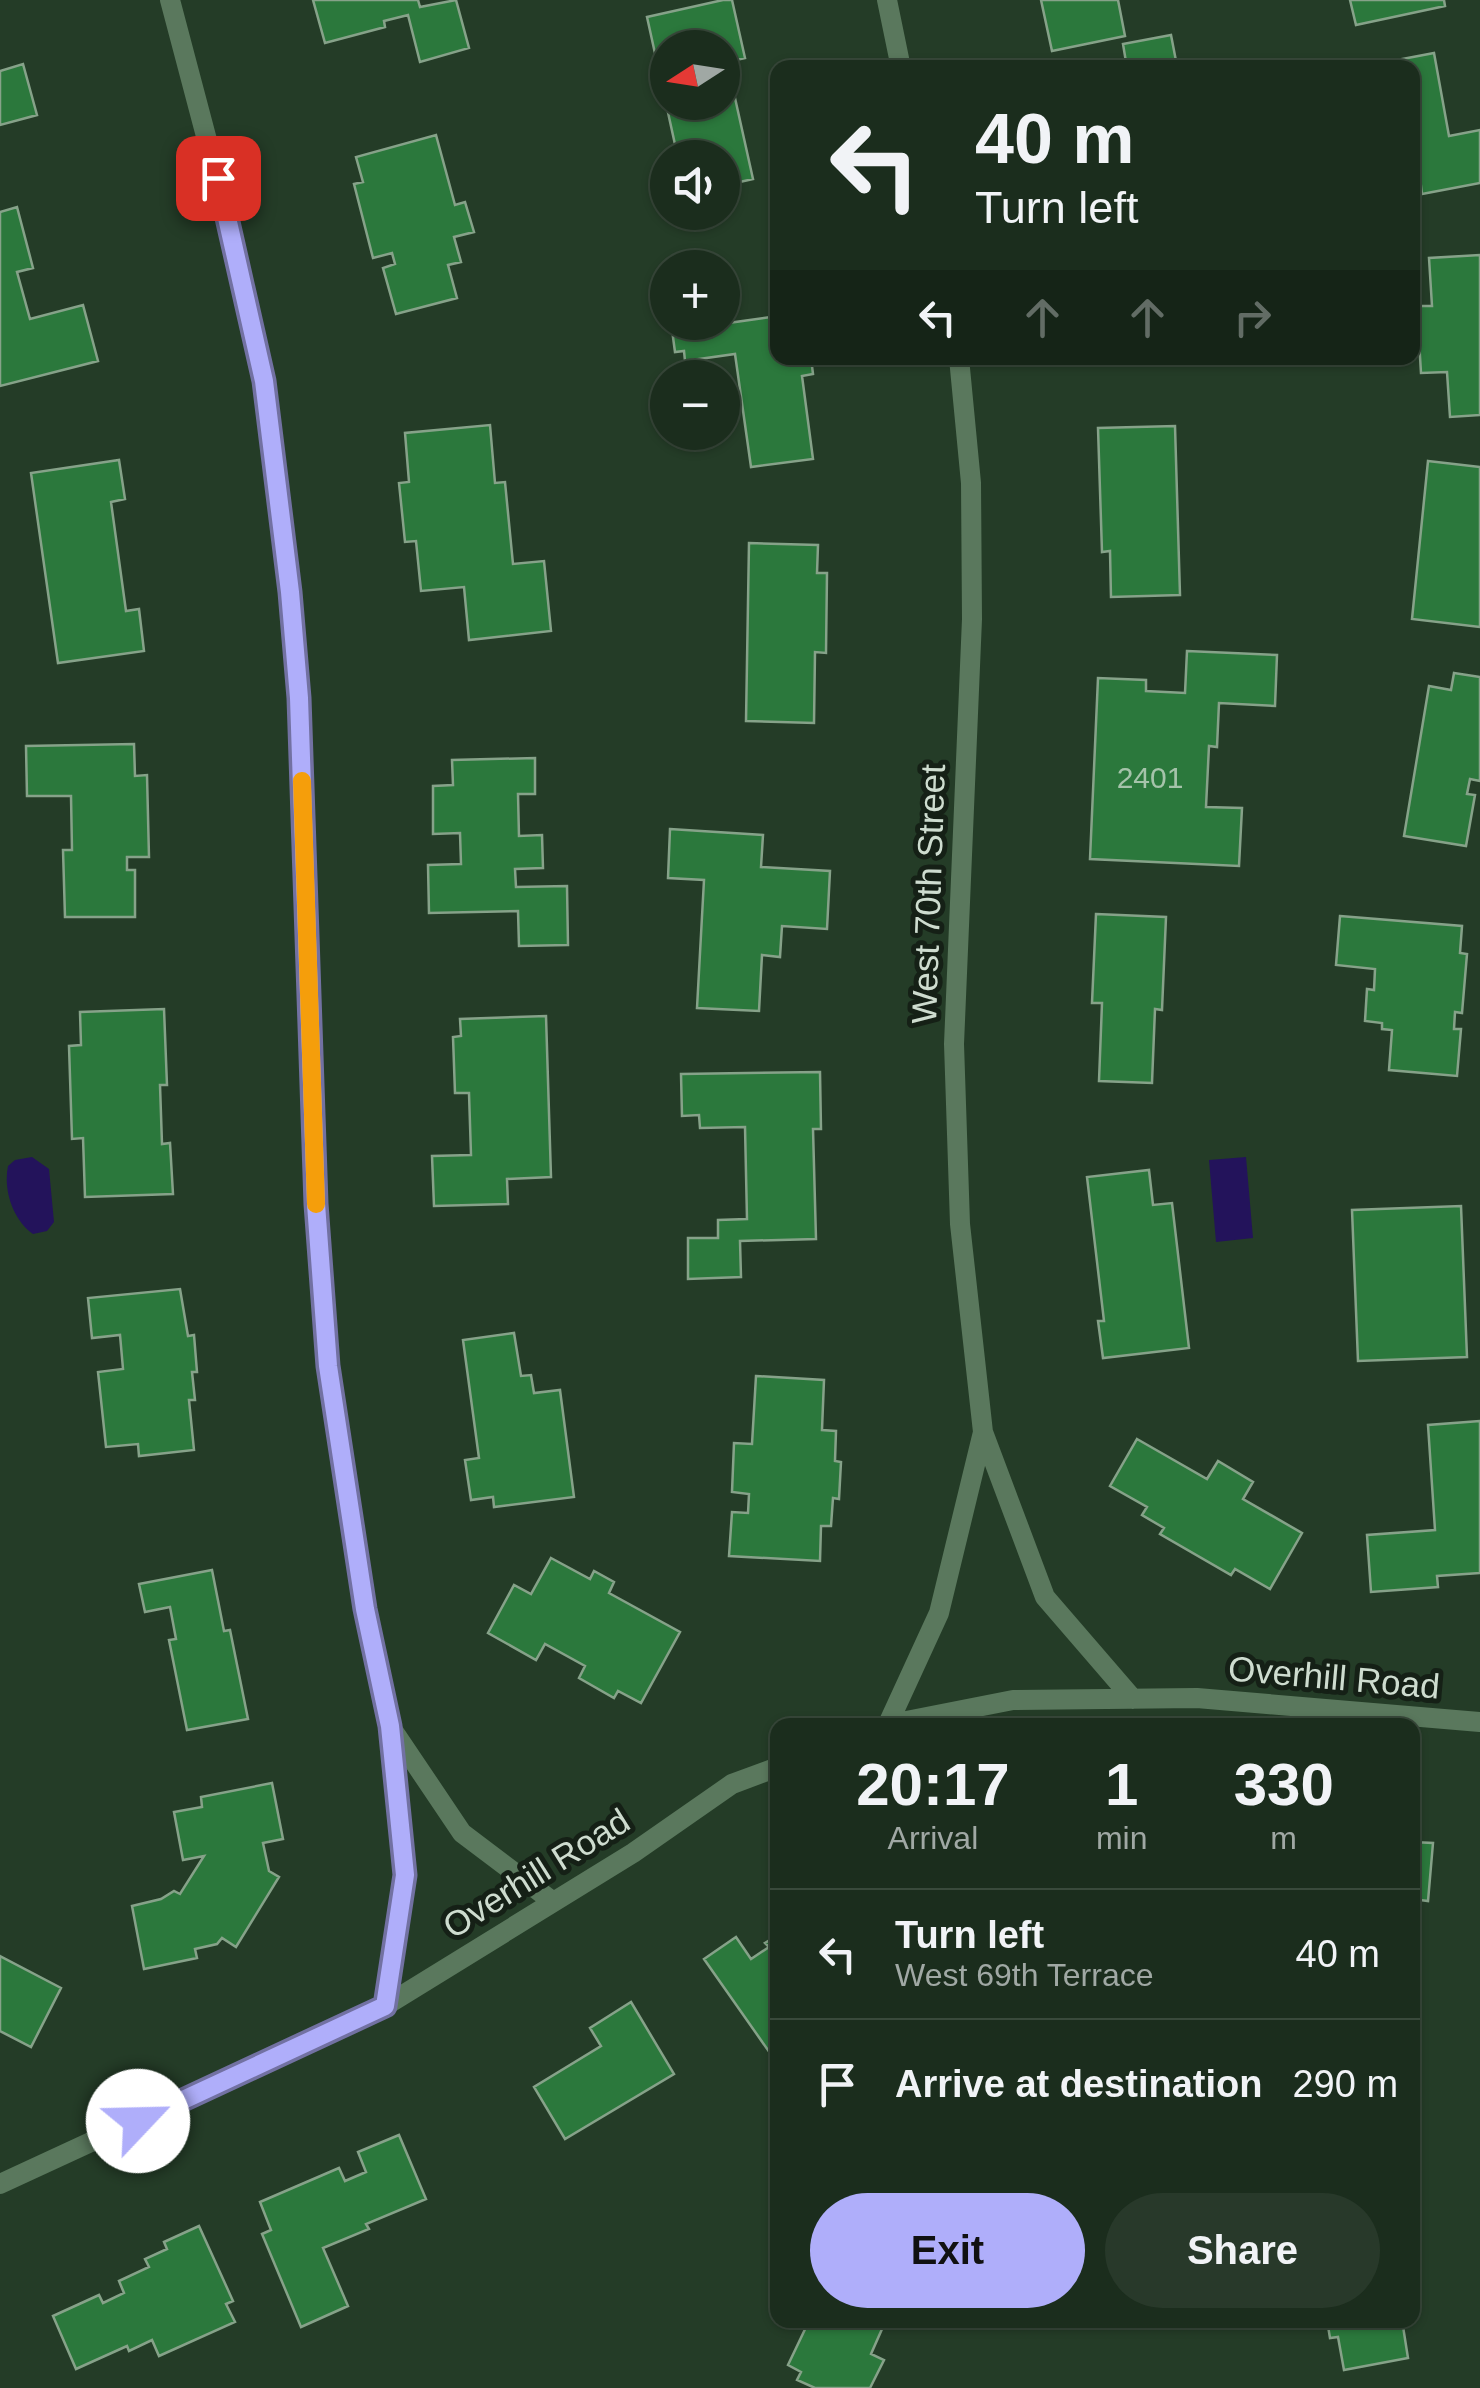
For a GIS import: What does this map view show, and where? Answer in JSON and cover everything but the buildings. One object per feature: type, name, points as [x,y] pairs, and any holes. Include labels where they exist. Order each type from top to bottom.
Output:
[{"type":"street","points":[[170,0],[236,246],[264,381],[283,522],[299,698],[316,1204],[328,1366],[365,1609],[390,1726],[405,1875],[385,2006]]},
{"type":"street","points":[[886,0],[899,60]]},
{"type":"street","name":"West 70th Street","points":[[960,365],[971,483],[972,618],[954,1044],[960,1224],[982,1432],[1045,1596],[1132,1699]]},
{"type":"street","name":"West 70th Street","points":[[890,1718],[940,1613],[982,1432]]},
{"type":"street","name":"Overhill Road","points":[[918,1718],[1013,1700],[1198,1698],[1480,1722]]},
{"type":"street","points":[[390,1726],[462,1833],[552,1901]]},
{"type":"street","name":"Overhill Road","points":[[0,2184],[385,2006],[633,1853],[732,1784],[770,1770]]},
{"type":"shaded area","points":[[32,1157],[49,1169],[54,1222],[47,1231],[33,1234],[15,1213],[7,1175],[8,1166],[15,1160]]},
{"type":"shaded area","points":[[1246,1157],[1253,1238],[1216,1242],[1209,1160]]},
{"type":"slow traffic","points":[[302,781],[316,1204]]},
{"type":"route","points":[[138,2121],[385,2006],[405,1875],[390,1726],[365,1609],[328,1366],[316,1204],[299,698],[283,522],[264,381],[218,178]]}]
